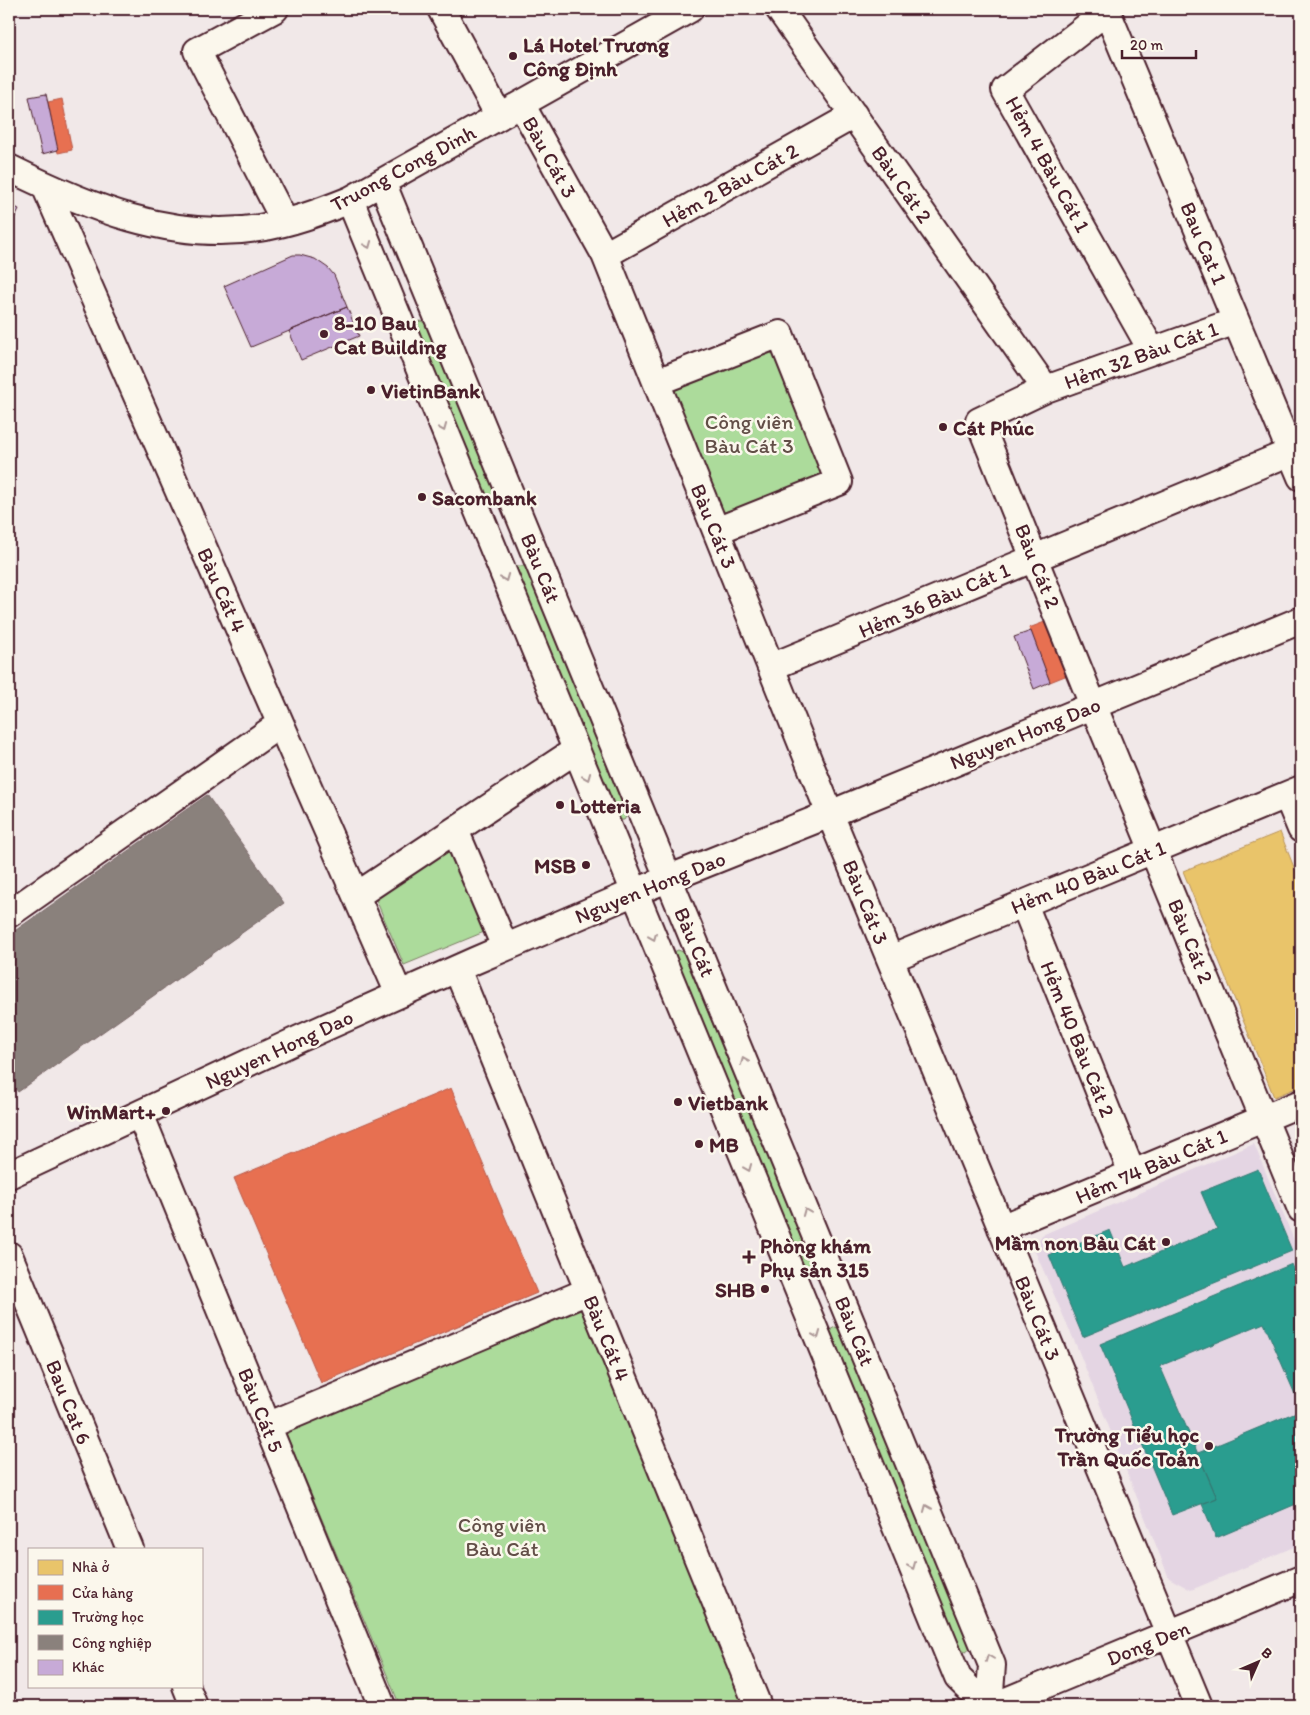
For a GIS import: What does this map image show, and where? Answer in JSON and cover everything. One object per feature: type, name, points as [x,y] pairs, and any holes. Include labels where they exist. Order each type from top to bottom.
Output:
[{"type":"street","points":[[275,9],[198,51],[285,222]]},
{"type":"street","name":"Bàu Cát 3","points":[[441,9],[605,255],[830,814],[1199,1706]]},
{"type":"street","name":"Truong Cong Dinh","points":[[9,168],[45,186],[98,207],[156,224],[181,229],[234,230],[259,228],[285,222],[315,214],[350,200],[690,9]]},
{"type":"street","name":"Bàu Cát 2","points":[[779,9],[1046,389],[979,421],[1301,1209]]},
{"type":"street","name":"Bau Cat 1","points":[[1107,10],[1301,477]]},
{"type":"street","name":"Hẻm 4 Bàu Cát 1","points":[[1107,10],[1005,90],[1152,351]]},
{"type":"street","name":"Hẻm 2 Bàu Cát 2","points":[[605,255],[854,116]]},
{"type":"street","name":"Bàu Cát","points":[[382,182],[992,1665],[988,1706]]},
{"type":"street","name":"Bàu Cát 4","points":[[45,186],[399,994]]},
{"type":"street","name":"Bàu Cát","points":[[350,200],[958,1678],[988,1706]]},
{"type":"street","name":"Hẻm 32 Bàu Cát 1","points":[[1046,389],[1236,321]]},
{"type":"street","points":[[656,382],[780,334],[839,482],[716,531]]},
{"type":"street","name":"Hẻm 36 Bàu Cát 1","points":[[771,667],[1291,452]]},
{"type":"street","points":[[492,547],[527,533]]},
{"type":"street","name":"Nguyen Hong Dao","points":[[9,1175],[399,994],[634,892],[830,814],[1301,620]]},
{"type":"street","points":[[9,914],[280,724]]},
{"type":"street","points":[[356,896],[576,750]]},
{"type":"street","name":"Hẻm 40 Bàu Cát 1","points":[[890,959],[1294,792],[1301,829]]},
{"type":"street","points":[[455,830],[506,947]]},
{"type":"street","name":"Hẻm 40 Bàu Cát 2","points":[[1024,904],[1132,1173]]},
{"type":"street","name":"Bàu Cát 4","points":[[456,969],[758,1706]]},
{"type":"street","name":"Hẻm 74 Bàu Cát 1","points":[[1001,1228],[1301,1103]]},
{"type":"street","name":"Bàu Cát 5","points":[[140,1114],[382,1706]]},
{"type":"street","name":"Bau Cat 6","points":[[9,1255],[130,1548]]},
{"type":"street","points":[[267,1426],[588,1291]]},
{"type":"street","points":[[807,1310],[841,1296]]},
{"type":"street","name":"Dong Den","points":[[994,1706],[1301,1579]]},
{"type":"street","points":[[187,1688],[194,1706]]},
{"type":"shaded area","name":"Trường Tiểu học Trần Quốc Toản","points":[[1254,1144],[1301,1257],[1301,1544],[1191,1590],[1169,1578],[1077,1347],[1034,1249],[1042,1235]]},
{"type":"green space","points":[[421,321],[425,323],[497,498],[495,505],[489,505],[414,325]]},
{"type":"green space","name":"Công viên Bàu Cát 3","points":[[775,343],[830,480],[723,522],[668,385]]},
{"type":"green space","points":[[518,566],[526,568],[626,813],[624,820],[618,820],[516,569]]},
{"type":"green space","points":[[448,846],[484,932],[404,965],[374,895]]},
{"type":"green space","points":[[678,950],[683,952],[814,1269],[812,1274],[807,1275],[804,1273],[673,955]]},
{"type":"green space","name":"Công viên Bàu Cát","points":[[581,1310],[746,1706],[400,1706],[285,1431]]},
{"type":"green space","points":[[835,1327],[840,1329],[971,1648],[966,1652],[961,1650],[830,1334],[830,1330]]},
{"type":"building: Nhà ở","points":[[1280,832],[1301,885],[1301,1086],[1274,1097],[1183,871]]},
{"type":"building: Cửa hàng","points":[[62,99],[72,150],[58,153],[48,102]]},
{"type":"building: Cửa hàng","points":[[1050,620],[1070,674],[1050,682],[1029,628]]},
{"type":"building: Cửa hàng","points":[[451,1088],[537,1293],[321,1383],[234,1178]]},
{"type":"building: Trường học","points":[[1258,1169],[1292,1251],[1083,1337],[1049,1255],[1110,1230],[1125,1267],[1217,1229],[1201,1192]]},
{"type":"building: Trường học","points":[[1292,1264],[1301,1287],[1301,1408],[1264,1323],[1160,1366],[1217,1498],[1172,1515],[1100,1344]]},
{"type":"building: Trường học","points":[[1301,1410],[1301,1502],[1216,1538],[1202,1504],[1217,1498],[1198,1453]]},
{"type":"building: Công nghiệp","points":[[207,795],[284,903],[18,1092],[9,1079],[9,935]]},
{"type":"building: Khác","points":[[46,94],[58,150],[42,154],[29,97]]},
{"type":"building: Khác","points":[[9,204],[19,209],[9,229]]},
{"type":"building: Khác","points":[[293,255],[315,259],[328,268],[334,275],[347,307],[251,347],[224,286]]},
{"type":"building: Khác","name":"8-10 Bau Cat Building","points":[[347,307],[359,336],[301,360],[289,331]]},
{"type":"building: Khác","points":[[1031,631],[1050,682],[1034,689],[1014,637]]},
{"type":"place","name":"Lá Hotel Trương Công Định","points":[[513,56]]},
{"type":"place","name":"8-10 Bau Cat Building","points":[[324,334]]},
{"type":"place","name":"VietinBank","points":[[371,390]]},
{"type":"place","name":"Cát Phúc","points":[[943,427]]},
{"type":"place","name":"Sacombank","points":[[422,497]]},
{"type":"place","name":"Lotteria","points":[[560,805]]},
{"type":"place","name":"MSB","points":[[586,865]]},
{"type":"place","name":"Vietbank","points":[[678,1102]]},
{"type":"place","name":"WinMart+","points":[[166,1111]]},
{"type":"place","name":"MB","points":[[699,1144]]},
{"type":"place","name":"Mầm non Bàu Cát","points":[[1166,1242]]},
{"type":"place","name":"Phòng khám Phụ sản 315","points":[[749,1257]]},
{"type":"place","name":"SHB","points":[[765,1289]]},
{"type":"place","name":"Trường Tiểu học Trần Quốc Toản","points":[[1209,1446]]}]
